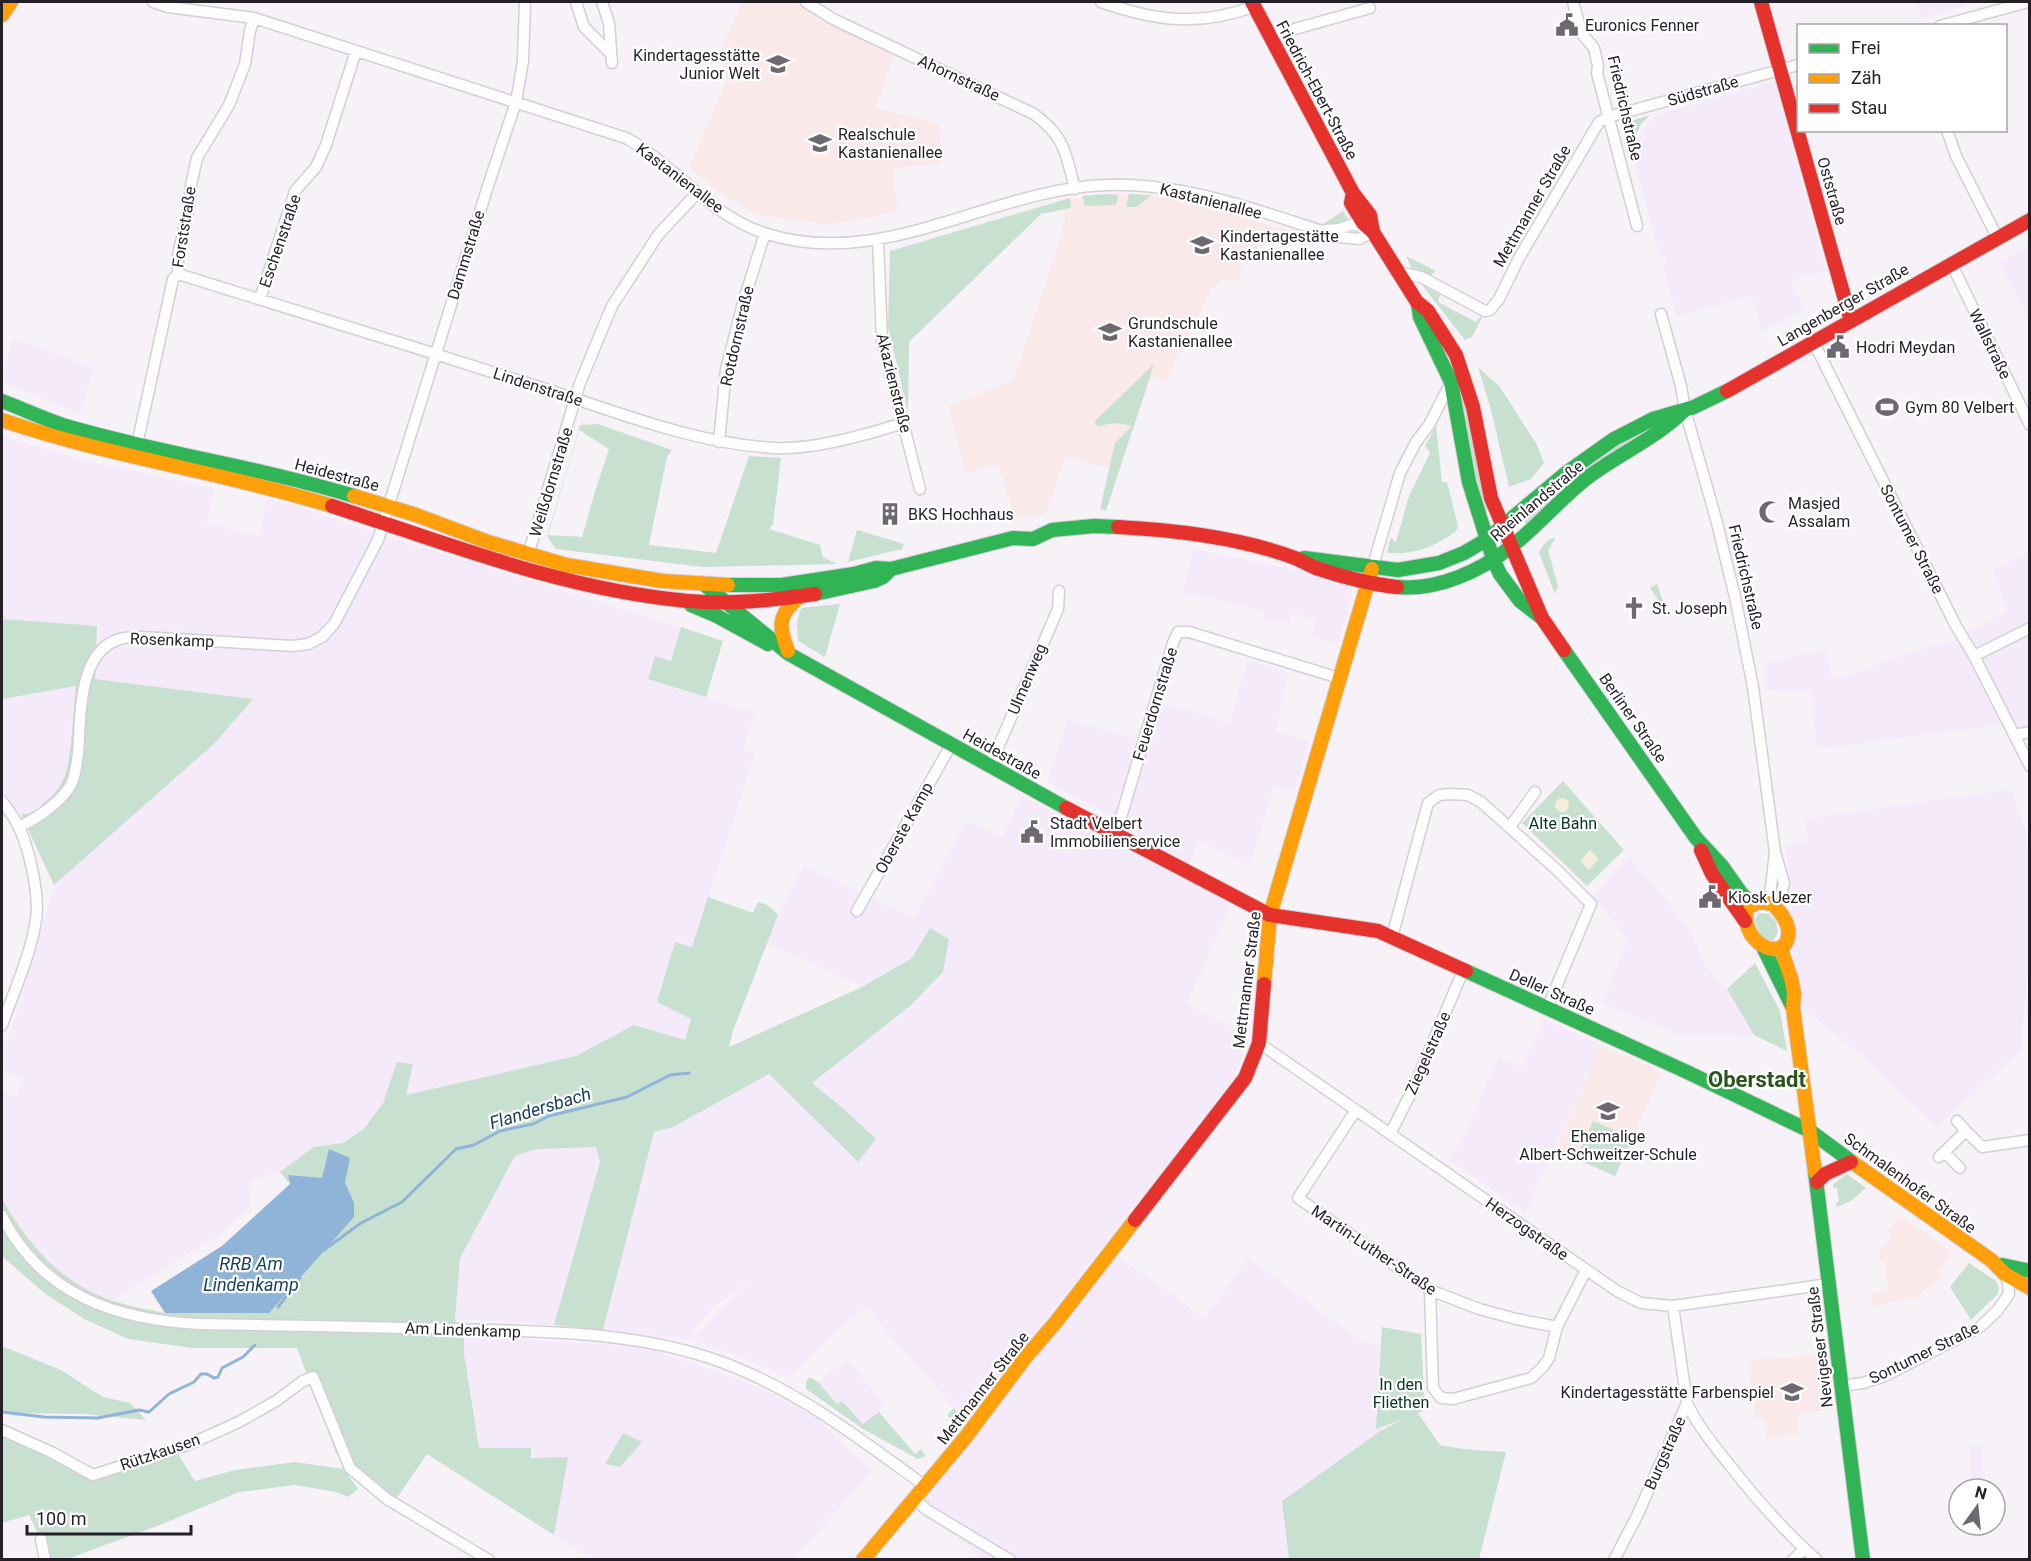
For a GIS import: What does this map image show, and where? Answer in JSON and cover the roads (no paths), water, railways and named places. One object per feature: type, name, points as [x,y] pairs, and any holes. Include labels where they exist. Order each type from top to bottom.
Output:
[{"type":"main road","points":[[2,15],[11,2]]},
{"type":"main road","name":"Oststraße","points":[[1761,2],[1797,127]]},
{"type":"main road","name":"Friedrich-Ebert-Straße","points":[[1253,4],[1353,193],[1365,205],[1374,222],[1372,232]]},
{"type":"main road","name":"Oststraße","points":[[1798,132],[1851,321]]},
{"type":"main road","name":"Friedrich-Ebert-Straße","points":[[1353,193],[1351,203],[1355,218],[1372,232],[1417,302],[1428,311],[1446,337],[1461,368],[1473,407],[1491,498],[1511,547]]},
{"type":"main road","name":"Langenberger Straße","points":[[1669,412],[1686,410],[1719,396],[2030,220]]},
{"type":"main road","name":"Friedrich-Ebert-Straße","points":[[1417,302],[1420,317],[1451,382],[1469,482],[1493,559]]},
{"type":"main road","name":"Heidestraße","points":[[2,401],[63,425],[137,445],[295,480],[387,506],[528,555],[566,565],[663,581]]},
{"type":"main road","name":"Rheinlandstraße","points":[[663,581],[705,585],[782,585],[854,574],[876,568],[891,569],[1013,538],[1020,531],[1030,528],[1052,530],[1094,526],[1161,529],[1217,538],[1294,558],[1314,567],[1368,584],[1408,588],[1434,585],[1459,577],[1511,547],[1587,478],[1668,426],[1686,410]]},
{"type":"main road","name":"Rheinlandstraße","points":[[1294,558],[1325,559],[1390,571],[1427,566],[1455,556],[1503,528],[1586,457],[1644,423],[1669,412]]},
{"type":"main road","name":"Heidestraße","points":[[2,420],[87,447],[263,486],[382,522],[484,557],[587,586],[610,590]]},
{"type":"main road","name":"Berliner Straße","points":[[1511,547],[1542,618],[1696,838],[1752,904]]},
{"type":"main road","name":"Berliner Straße","points":[[1493,559],[1500,574],[1520,601],[1542,618]]},
{"type":"main road","name":"Rheinlandstraße","points":[[610,590],[683,601],[730,604],[797,599],[881,578],[891,569]]},
{"type":"main road","name":"Mettmanner Straße","points":[[863,1560],[965,1438],[1245,1078],[1259,1043],[1270,915],[1371,569]]},
{"type":"main road","name":"Heidestraße","points":[[705,585],[789,654],[951,745],[1270,915]]},
{"type":"main road","points":[[789,654],[781,635],[781,619],[786,607],[797,599]]},
{"type":"main road","points":[[683,601],[789,654]]},
{"type":"main road","name":"Berliner Straße","points":[[1696,838],[1712,874],[1745,921]]},
{"type":"main road","points":[[1763,947],[1772,950],[1781,949],[1787,942],[1789,927],[1773,905],[1752,904],[1747,907],[1745,921],[1752,937],[1763,947],[1793,1008]]},
{"type":"main road","name":"Deller Straße","points":[[1270,915],[1378,931],[1687,1072],[1810,1131]]},
{"type":"main road","points":[[1781,949],[1791,978],[1810,1131]]},
{"type":"main road","name":"Schmalenhofer Straße","points":[[1810,1131],[1991,1260],[2008,1268],[2030,1271]]},
{"type":"main road","name":"Nevigeser Straße","points":[[1810,1131],[1863,1560]]},
{"type":"main road","points":[[1817,1182],[1825,1174],[1851,1162]]},
{"type":"main road","name":"Schmalenhofer Straße","points":[[1991,1260],[2005,1274],[2030,1288]]},
{"type":"street","name":"Kastanienallee","points":[[153,2],[168,7],[254,18],[626,138],[658,159],[710,204],[738,221],[765,233],[796,240],[855,243],[878,239],[928,228],[1022,199],[1105,185],[1144,185],[1182,190],[1340,237],[1359,239],[1372,232]]},
{"type":"street","name":"Dammstraße","points":[[387,506],[516,102],[523,61],[525,2]]},
{"type":"street","points":[[576,2],[584,27],[612,58],[609,23],[602,2]]},
{"type":"street","name":"Ahornstraße","points":[[806,2],[833,19],[1034,114],[1050,126],[1058,136],[1064,148],[1075,189]]},
{"type":"street","points":[[1101,2],[1148,16],[1187,21],[1227,16],[1253,4]]},
{"type":"street","name":"Friedrichstraße","points":[[1574,2],[1582,34],[1594,48],[1598,66],[1597,73],[1637,226]]},
{"type":"street","points":[[1947,24],[2028,2]]},
{"type":"street","points":[[1270,36],[1370,8]]},
{"type":"street","name":"Forststraße","points":[[137,445],[173,279],[178,274],[178,255],[197,158],[229,105],[245,64],[254,18]]},
{"type":"street","name":"Eschenstraße","points":[[260,299],[295,191],[316,167],[326,145],[356,51]]},
{"type":"street","name":"Südstraße","points":[[1608,117],[1797,65]]},
{"type":"street","name":"Mettmanner Straße","points":[[1398,273],[1421,277],[1485,311],[1490,310],[1595,128],[1599,122],[1608,117]]},
{"type":"street","points":[[1948,132],[1956,156],[1997,237]]},
{"type":"street","name":"Weißdornstraße","points":[[528,555],[575,398],[601,331],[620,291],[658,235],[697,193]]},
{"type":"street","name":"Kastanienallee","points":[[1319,231],[1340,229],[1355,218]]},
{"type":"street","name":"Rotdornstraße","points":[[719,442],[725,382],[732,346],[765,233]]},
{"type":"street","name":"Akazienstraße","points":[[878,239],[882,341],[920,489]]},
{"type":"street","name":"Wallstraße","points":[[1951,263],[2030,425]]},
{"type":"street","name":"Lindenstraße","points":[[178,274],[575,398],[671,431],[719,442],[777,448],[808,445],[870,434],[903,423]]},
{"type":"street","name":"Friedrichstraße","points":[[1661,314],[1716,519],[1735,597],[1754,692],[1775,852],[1781,866],[1784,883],[1773,905]]},
{"type":"street","name":"Sontumer Straße","points":[[1813,341],[1956,626],[1974,656],[2030,766]]},
{"type":"street","name":"Mettmanner Straße","points":[[1371,569],[1400,473],[1416,442],[1429,425],[1451,382]]},
{"type":"street","name":"Rosenkamp","points":[[19,827],[37,818],[69,787],[76,772],[83,688],[88,670],[96,655],[109,644],[123,638],[142,637],[273,645],[308,644],[322,637],[334,624],[378,540],[387,506]]},
{"type":"street","name":"Ulmenweg","points":[[990,766],[1058,609],[1059,591]]},
{"type":"street","points":[[1974,656],[2030,628]]},
{"type":"street","name":"Feuerdornstraße","points":[[1116,834],[1178,632],[1189,632],[1339,678]]},
{"type":"street","points":[[2014,735],[2030,732]]},
{"type":"street","name":"Oberste Kamp","points":[[857,911],[951,745]]},
{"type":"street","points":[[1510,827],[1535,792]]},
{"type":"street","points":[[1392,937],[1428,803],[1439,795],[1468,795],[1481,802],[1510,827],[1591,904],[1547,1009]]},
{"type":"street","points":[[2,801],[19,827],[35,885],[36,918],[26,958],[2,1025]]},
{"type":"street","name":"Ziegelstraße","points":[[1390,1134],[1413,1089],[1463,971]]},
{"type":"street","name":"Herzogstraße","points":[[1259,1043],[1617,1292],[1641,1303],[1673,1306],[1829,1284]]},
{"type":"street","name":"Martin-Luther-Straße","points":[[1356,1110],[1298,1198],[1430,1290],[1488,1312],[1557,1327]]},
{"type":"street","points":[[1957,1121],[1982,1147],[2030,1140]]},
{"type":"street","points":[[1960,1168],[1942,1155],[1966,1131]]},
{"type":"street","name":"Am Lindenkamp","points":[[2,1216],[8,1229],[30,1258],[57,1283],[90,1302],[131,1316],[177,1323],[487,1330],[590,1336],[658,1345],[707,1358],[749,1374],[804,1401],[926,1486]]},
{"type":"street","points":[[1430,1290],[1433,1388],[1441,1398],[1453,1399],[1531,1378],[1542,1368],[1549,1358],[1557,1327],[1586,1270]]},
{"type":"street","name":"Sontumer Straße","points":[[1841,1386],[1863,1383],[1885,1376],[1971,1333],[1993,1315],[2008,1294],[2005,1274]]},
{"type":"street","name":"Burgstraße","points":[[1614,1560],[1637,1516],[1687,1403],[1673,1306]]},
{"type":"street","name":"Rützkausen","points":[[2,1430],[93,1474],[190,1444],[239,1422],[313,1377],[350,1468],[387,1499],[489,1560]]},
{"type":"street","points":[[1687,1403],[1698,1425],[1761,1505],[1817,1560]]},
{"type":"street","points":[[915,1499],[927,1510],[1010,1560]]},
{"type":"street","points":[[41,1539],[45,1560]]},
{"type":"street","points":[[1793,1560],[1804,1549]]},
{"type":"water","name":"RRB Am Lindenkamp","points":[[329,1149],[350,1158],[345,1182],[354,1203],[354,1217],[269,1313],[165,1313],[151,1291],[222,1246],[290,1184],[288,1175],[322,1178]]},
{"type":"waterway","name":"Flandersbach","points":[[324,1250],[361,1223],[402,1202],[456,1149],[474,1145],[500,1131],[533,1124],[549,1116],[627,1097],[670,1075],[689,1073]]},
{"type":"waterway","name":"Flandersbach","points":[[278,1307],[300,1278]]},
{"type":"waterway","name":"Flandersbach","points":[[2,1412],[44,1417],[98,1418],[139,1410],[149,1412],[169,1394],[194,1382],[201,1374],[218,1377],[222,1368],[243,1357],[255,1345]]},
{"type":"place","name":"Euronics Fenner","points":[[1567,25]]},
{"type":"place","name":"Kindertagesstätte Junior Welt","points":[[778,64]]},
{"type":"place","name":"Realschule Kastanienallee","points":[[820,143]]},
{"type":"place","name":"Kindertagestätte Kastanienallee","points":[[1202,245]]},
{"type":"place","name":"Grundschule Kastanienallee","points":[[1110,332]]},
{"type":"place","name":"Hodri Meydan","points":[[1838,347]]},
{"type":"place","name":"Gym 80 Velbert","points":[[1887,407]]},
{"type":"place","name":"Masjed Assalam","points":[[1770,512]]},
{"type":"place","name":"BKS Hochhaus","points":[[890,514]]},
{"type":"place","name":"St. Joseph","points":[[1634,608]]},
{"type":"place","name":"Stadt Velbert Immobilienservice","points":[[1032,832]]},
{"type":"place","name":"Kiosk Uezer","points":[[1710,897]]},
{"type":"place","name":"Ehemalige Albert-Schweitzer-Schule","points":[[1608,1111]]},
{"type":"place","name":"Kindertagesstätte Farbenspiel","points":[[1792,1392]]},
{"type":"district","name":"Oberstadt","points":[[1757,1079]]},
{"type":"park label","name":"Alte Bahn","points":[[1563,823]]},
{"type":"park label","name":"In den Fliethen","points":[[1401,1393]]}]
